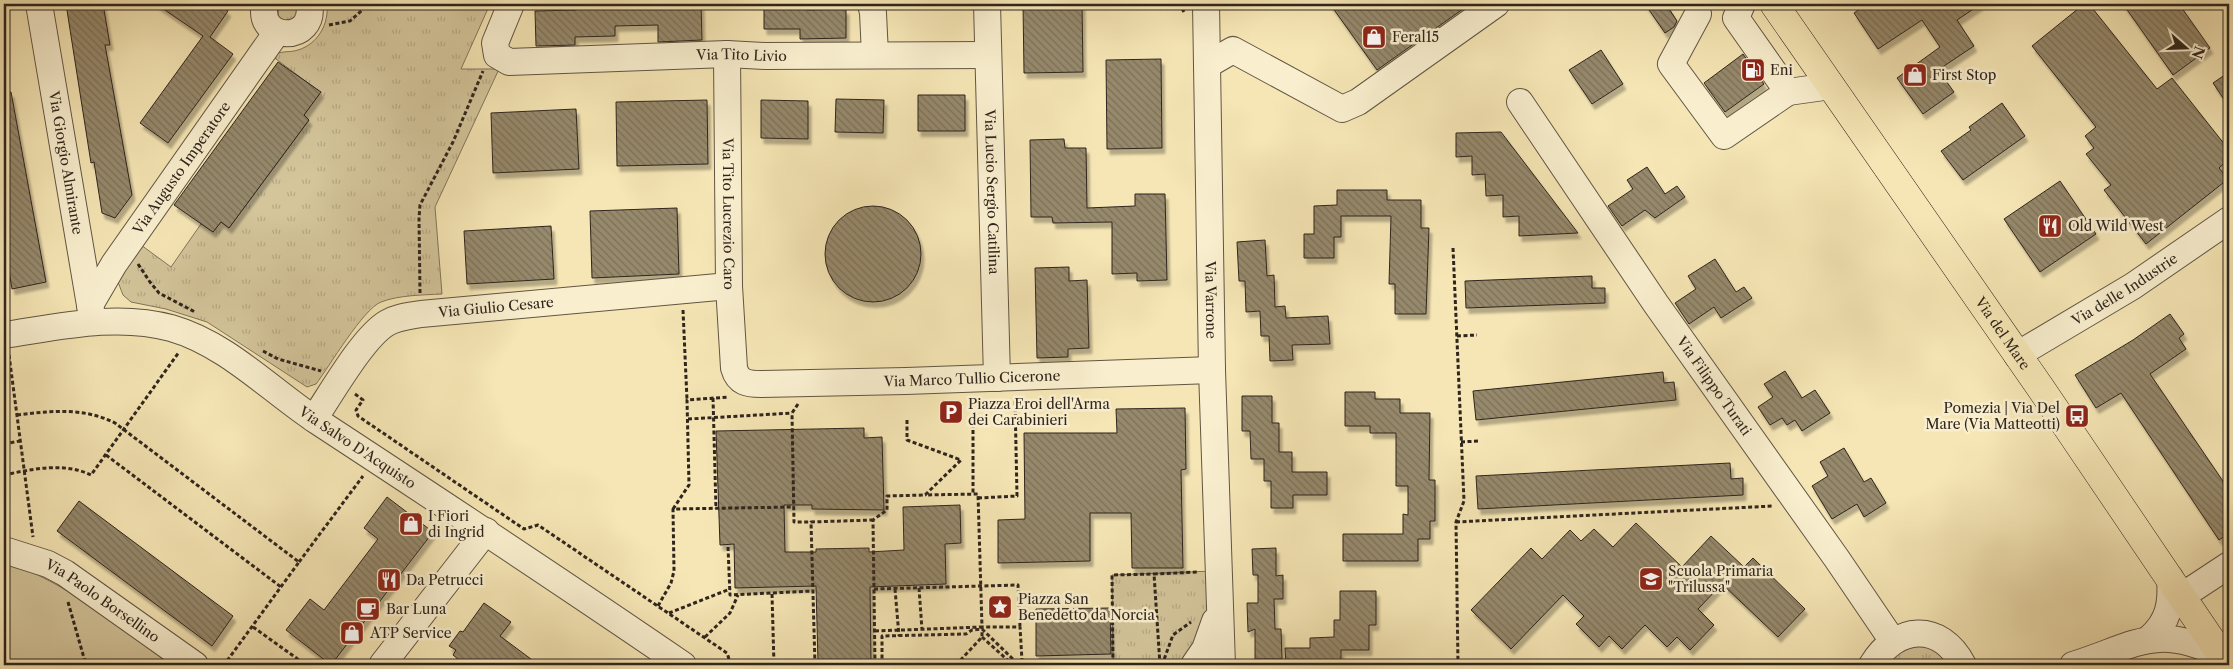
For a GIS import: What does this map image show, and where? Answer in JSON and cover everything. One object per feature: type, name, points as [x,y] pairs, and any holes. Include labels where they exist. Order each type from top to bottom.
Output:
[{"type":"main road","name":"Via del Mare","points":[[1774,4],[2225,660]]},
{"type":"street","name":"Via Giorgio Almirante","points":[[39,4],[92,314]]},
{"type":"street","points":[[264,4],[266,20],[277,32],[295,32],[300,29],[308,12]]},
{"type":"street","points":[[496,54],[497,38],[511,4]]},
{"type":"street","points":[[871,4],[874,13],[875,55]]},
{"type":"street","name":"Via Lucio Sergio Catilina","points":[[987,4],[988,55],[1006,386]]},
{"type":"street","name":"Via Varrone","points":[[1206,4],[1212,370],[1222,665]]},
{"type":"street","points":[[1207,65],[1233,50],[1342,109],[1358,102],[1496,4]]},
{"type":"street","points":[[1788,92],[1739,11],[1695,9],[1671,64],[1724,136],[1788,92],[1831,86]]},
{"type":"street","name":"Via Augusto Imperatore","points":[[92,314],[120,256],[277,32]]},
{"type":"street","name":"Via Tito Livio","points":[[496,54],[505,61],[512,62],[727,54],[988,55]]},
{"type":"street","name":"Via Tito Lucrezio Caro","points":[[727,54],[729,286],[733,386]]},
{"type":"street","name":"Via Filippo Turati","points":[[1520,102],[1656,304],[1892,640]]},
{"type":"street","name":"Via delle Industrie","points":[[2017,355],[2133,286],[2229,220]]},
{"type":"street","points":[[82,254],[91,263],[100,267],[111,263],[120,256]]},
{"type":"street","name":"Via Giulio Cesare","points":[[314,419],[364,345],[376,331],[396,319],[421,314],[729,286]]},
{"type":"street","name":"Via Salvo D'Acquisto","points":[[5,335],[92,314],[169,328],[191,335],[222,352],[314,419],[486,531],[683,665]]},
{"type":"street","name":"Via Marco Tullio Cicerone","points":[[733,386],[742,381],[749,384],[1006,386],[1212,370]]},
{"type":"street","points":[[382,665],[486,531]]},
{"type":"street","name":"Via Paolo Borsellino","points":[[4,550],[36,560],[80,582],[195,665]]},
{"type":"street","points":[[2150,638],[2161,627],[2169,612],[2172,593],[2176,587],[2229,565]]},
{"type":"street","name":"Via Varrone","points":[[1194,665],[1202,654],[1212,632],[1219,595]]},
{"type":"street","points":[[1872,665],[1892,640],[1902,636],[1920,634],[1937,638],[1952,648],[1963,665]]},
{"type":"street","points":[[2073,665],[2150,638],[2183,640],[2225,660]]},
{"type":"path","points":[[308,12],[326,24],[341,24],[354,18],[368,4]]},
{"type":"path","points":[[421,314],[418,218],[420,205],[453,142],[479,78],[496,54]]},
{"type":"path","points":[[1453,248],[1464,501],[1456,522],[1458,665]]},
{"type":"path","points":[[658,606],[668,589],[674,571],[672,509],[689,485],[682,290]]},
{"type":"path","points":[[5,335],[36,560]]},
{"type":"path","points":[[4,475],[24,471],[71,468],[91,475],[191,335]]},
{"type":"path","points":[[1457,336],[1477,335]]},
{"type":"path","points":[[800,384],[800,400],[792,413],[794,522],[872,520],[887,510],[888,496],[978,494],[982,637],[956,665]]},
{"type":"path","points":[[687,400],[713,398],[733,386]]},
{"type":"path","points":[[978,498],[1017,496],[1006,386]]},
{"type":"path","points":[[713,398],[716,509]]},
{"type":"path","points":[[17,415],[56,411],[78,412],[104,418],[124,429],[299,562]]},
{"type":"path","points":[[688,420],[792,413]]},
{"type":"path","points":[[973,417],[973,494]]},
{"type":"path","points":[[907,419],[907,440],[961,460],[925,495]]},
{"type":"path","points":[[4,444],[20,441]]},
{"type":"path","points":[[1462,442],[1478,441]]},
{"type":"path","points":[[106,455],[281,587]]},
{"type":"path","points":[[224,665],[376,459]]},
{"type":"path","points":[[1456,522],[1798,504]]},
{"type":"path","points":[[672,509],[794,507]]},
{"type":"path","points":[[872,520],[876,665]]},
{"type":"path","points":[[812,522],[815,665]]},
{"type":"path","points":[[728,547],[730,595],[813,592]]},
{"type":"path","points":[[1113,664],[1112,575],[1184,573]]},
{"type":"path","points":[[1154,574],[1161,665]]},
{"type":"path","points":[[874,589],[1018,585],[1022,661],[1026,665]]},
{"type":"path","points":[[919,588],[922,634]]},
{"type":"path","points":[[669,613],[730,589]]},
{"type":"path","points":[[895,589],[899,636]]},
{"type":"path","points":[[704,638],[730,613],[738,594]]},
{"type":"path","points":[[772,594],[774,665]]},
{"type":"path","points":[[63,596],[68,603],[86,665]]},
{"type":"path","points":[[1161,665],[1173,635],[1197,620]]},
{"type":"path","points":[[875,631],[1020,626]]},
{"type":"path","points":[[253,627],[306,665]]},
{"type":"path","points":[[882,665],[882,636],[966,634],[972,630],[982,628]]},
{"type":"path","points":[[982,628],[1019,665]]},
{"type":"path","points":[[982,637],[1012,665]]},
{"type":"path","points":[[1068,665],[1161,665]]},
{"type":"green space","points":[[279,4],[297,4],[299,14],[287,22],[278,16]]},
{"type":"green space","points":[[327,4],[490,4],[461,69],[499,69],[435,207],[442,294],[395,298],[381,302],[365,315],[316,384],[307,387],[207,322],[166,309],[131,302],[123,295],[118,282],[141,245],[171,267],[201,224],[213,232],[221,222],[229,228],[309,120],[304,115],[320,92],[272,56],[298,50],[311,43],[324,26]]},
{"type":"green space","points":[[4,562],[27,570],[71,593],[171,665],[4,665]]},
{"type":"green space","points":[[1213,571],[1213,619],[1185,658],[1175,665],[1113,664],[1112,575]]},
{"type":"green space","points":[[1926,643],[1953,664],[1884,664],[1893,653]]},
{"type":"building","points":[[66,4],[103,4],[110,45],[105,45],[132,195],[115,218],[102,213],[94,162],[91,163]]},
{"type":"building","points":[[156,4],[218,4],[228,11],[210,37],[233,54],[168,143],[140,123],[203,36]]},
{"type":"building","points":[[576,4],[701,4],[702,40],[658,42],[658,25],[615,26],[615,36],[575,37],[575,45],[536,46],[535,11],[576,10]]},
{"type":"building","points":[[764,4],[807,4],[807,10],[846,9],[846,38],[800,39],[800,29],[764,29]]},
{"type":"building","points":[[1023,4],[1082,4],[1083,72],[1024,73]]},
{"type":"building","points":[[1330,4],[1470,4],[1377,70]]},
{"type":"building","points":[[1645,4],[1666,4],[1677,21],[1674,27],[1665,33]]},
{"type":"building","points":[[1867,4],[1981,4],[1957,20],[1974,46],[1938,70],[1954,92],[1923,114],[1897,78],[1940,47],[1922,20],[1878,49],[1854,13]]},
{"type":"building","points":[[2084,4],[2089,4],[2157,89],[2172,78],[2229,150],[2229,159],[2219,168],[2228,179],[2146,244],[2104,190],[2111,185],[2086,154],[2094,148],[2085,136],[2096,127],[2032,46]]},
{"type":"building","points":[[2123,4],[2179,4],[2210,48],[2173,75]]},
{"type":"building","points":[[1601,50],[1623,84],[1592,104],[1569,70]]},
{"type":"building","points":[[1743,54],[1764,84],[1725,112],[1704,83]]},
{"type":"building","points":[[1161,59],[1162,148],[1107,149],[1106,60]]},
{"type":"building","points":[[278,62],[321,92],[304,115],[309,120],[229,228],[221,222],[213,232],[174,205]]},
{"type":"building","points":[[2229,72],[2229,107],[2213,83]]},
{"type":"building","points":[[11,92],[46,282],[12,289],[4,242],[4,93]]},
{"type":"building","points":[[918,95],[965,95],[965,131],[918,131]]},
{"type":"building","points":[[836,99],[884,100],[883,133],[835,132]]},
{"type":"building","points":[[707,100],[708,164],[617,166],[616,102]]},
{"type":"building","points":[[761,100],[808,101],[808,139],[761,138]]},
{"type":"building","points":[[2002,103],[2025,136],[1963,180],[1941,151],[1971,130],[1969,127]]},
{"type":"building","points":[[576,109],[579,169],[493,173],[491,113]]},
{"type":"building","points":[[1501,132],[1578,233],[1519,236],[1519,216],[1503,217],[1503,195],[1486,196],[1485,174],[1472,175],[1472,156],[1456,157],[1456,133]]},
{"type":"building","points":[[1064,139],[1065,148],[1086,148],[1087,208],[1135,206],[1135,194],[1165,194],[1167,280],[1137,281],[1137,273],[1112,274],[1112,222],[1053,223],[1052,217],[1031,217],[1030,140]]},
{"type":"building","points":[[1647,167],[1665,194],[1677,186],[1685,197],[1655,218],[1645,210],[1622,226],[1608,206],[1633,189],[1627,180]]},
{"type":"building","name":"Old Wild West","points":[[2060,181],[2096,234],[2040,272],[2004,219]]},
{"type":"building","points":[[1337,190],[1387,190],[1387,200],[1421,200],[1421,228],[1429,228],[1426,314],[1395,314],[1395,284],[1389,284],[1391,216],[1341,216],[1341,237],[1334,237],[1334,258],[1304,258],[1304,234],[1314,234],[1314,206],[1337,205]]},
{"type":"building","points":[[873,206],[891,210],[907,220],[917,236],[921,254],[917,272],[907,288],[891,298],[873,302],[855,298],[839,288],[829,272],[825,254],[829,236],[839,220],[855,210]]},
{"type":"building","points":[[677,208],[679,274],[592,278],[590,211]]},
{"type":"building","points":[[551,226],[554,279],[467,284],[464,231]]},
{"type":"building","points":[[1265,240],[1267,276],[1274,275],[1275,307],[1285,306],[1286,318],[1328,316],[1330,344],[1292,345],[1293,360],[1270,361],[1269,336],[1261,336],[1260,311],[1246,312],[1245,281],[1239,281],[1237,242]]},
{"type":"building","points":[[1715,259],[1736,292],[1744,287],[1752,298],[1721,318],[1714,307],[1689,324],[1675,303],[1696,289],[1688,276]]},
{"type":"building","points":[[1069,267],[1069,281],[1087,280],[1089,348],[1068,349],[1068,357],[1037,358],[1035,268]]},
{"type":"building","points":[[1592,276],[1592,288],[1605,288],[1605,303],[1466,308],[1465,281]]},
{"type":"building","points":[[2170,314],[2184,334],[2179,338],[2186,349],[2150,374],[2229,490],[2229,533],[2219,540],[2121,393],[2096,408],[2075,375],[2133,340]]},
{"type":"building","points":[[1785,371],[1802,398],[1815,390],[1830,413],[1802,431],[1795,420],[1787,425],[1782,418],[1770,425],[1758,407],[1773,397],[1764,384]]},
{"type":"building","points":[[1663,372],[1664,383],[1674,382],[1676,400],[1476,420],[1473,391]]},
{"type":"building","points":[[1345,392],[1375,392],[1375,399],[1400,399],[1400,413],[1430,413],[1429,480],[1435,480],[1435,521],[1430,521],[1430,539],[1418,539],[1418,561],[1343,561],[1343,534],[1403,534],[1403,514],[1408,515],[1408,486],[1396,486],[1396,433],[1370,433],[1370,426],[1345,426]]},
{"type":"building","points":[[1242,396],[1272,396],[1272,423],[1279,423],[1279,452],[1292,452],[1292,472],[1327,472],[1327,495],[1293,495],[1293,508],[1271,508],[1271,481],[1264,481],[1264,459],[1251,459],[1250,431],[1242,431]]},
{"type":"building","points":[[1185,408],[1186,469],[1181,470],[1183,568],[1132,568],[1131,513],[1090,513],[1090,561],[998,563],[998,520],[1025,519],[1024,433],[1117,433],[1116,409]]},
{"type":"building","points":[[864,428],[864,438],[882,437],[884,510],[812,509],[812,505],[784,505],[785,552],[816,552],[816,549],[869,548],[869,552],[904,550],[903,507],[960,505],[961,543],[945,544],[946,584],[870,587],[871,661],[818,662],[816,586],[735,588],[734,544],[720,545],[716,431]]},
{"type":"building","points":[[1844,448],[1864,482],[1871,478],[1886,503],[1864,517],[1857,504],[1832,519],[1812,486],[1828,476],[1820,462]]},
{"type":"building","points":[[1730,463],[1731,479],[1743,478],[1743,495],[1478,509],[1476,476]]},
{"type":"building","points":[[387,497],[433,532],[331,665],[286,630],[310,599],[324,610],[378,539],[364,528]]},
{"type":"building","points":[[79,501],[233,616],[212,646],[57,531]]},
{"type":"building","points":[[1636,523],[1682,567],[1711,536],[1744,567],[1753,558],[1805,609],[1778,637],[1722,584],[1698,609],[1714,625],[1690,650],[1677,637],[1667,647],[1645,625],[1622,649],[1609,636],[1599,647],[1576,624],[1584,616],[1563,595],[1511,649],[1471,610],[1531,548],[1542,559],[1570,530],[1581,541],[1594,529],[1613,547]]},
{"type":"building","points":[[1276,548],[1276,576],[1283,575],[1283,599],[1274,599],[1275,629],[1281,629],[1282,659],[1255,659],[1255,629],[1248,632],[1247,603],[1258,603],[1258,575],[1253,575],[1252,549]]},
{"type":"building","points":[[1340,591],[1376,591],[1376,625],[1369,625],[1369,650],[1341,650],[1341,665],[1286,665],[1285,648],[1310,648],[1310,638],[1334,637],[1334,620],[1340,620]]},
{"type":"building","points":[[484,603],[511,622],[500,636],[539,665],[453,665],[458,659],[453,655],[456,650],[449,646],[460,631],[463,632]]},
{"type":"building","points":[[1110,608],[1111,654],[1036,656],[1036,609]]},
{"type":"place","name":"Feral15","points":[[1374,37]]},
{"type":"place","name":"Eni","points":[[1753,70]]},
{"type":"place","name":"First Stop","points":[[1915,75]]},
{"type":"place","name":"Old Wild West","points":[[2050,226]]},
{"type":"place","name":"Piazza Eroi dell'Arma dei Carabinieri","points":[[951,412]]},
{"type":"place","name":"Pomezia | Via Del Mare (Via Matteotti)","points":[[2077,416]]},
{"type":"place","name":"I Fiori di Ingrid","points":[[411,524]]},
{"type":"place","name":"Scuola Primaria \"Trilussa\"","points":[[1651,579]]},
{"type":"place","name":"Da Petrucci","points":[[389,580]]},
{"type":"place","name":"Piazza San Benedetto da Norcia","points":[[1000,607]]},
{"type":"place","name":"Bar Luna","points":[[368,609]]},
{"type":"place","name":"ATP Service","points":[[352,633]]}]
